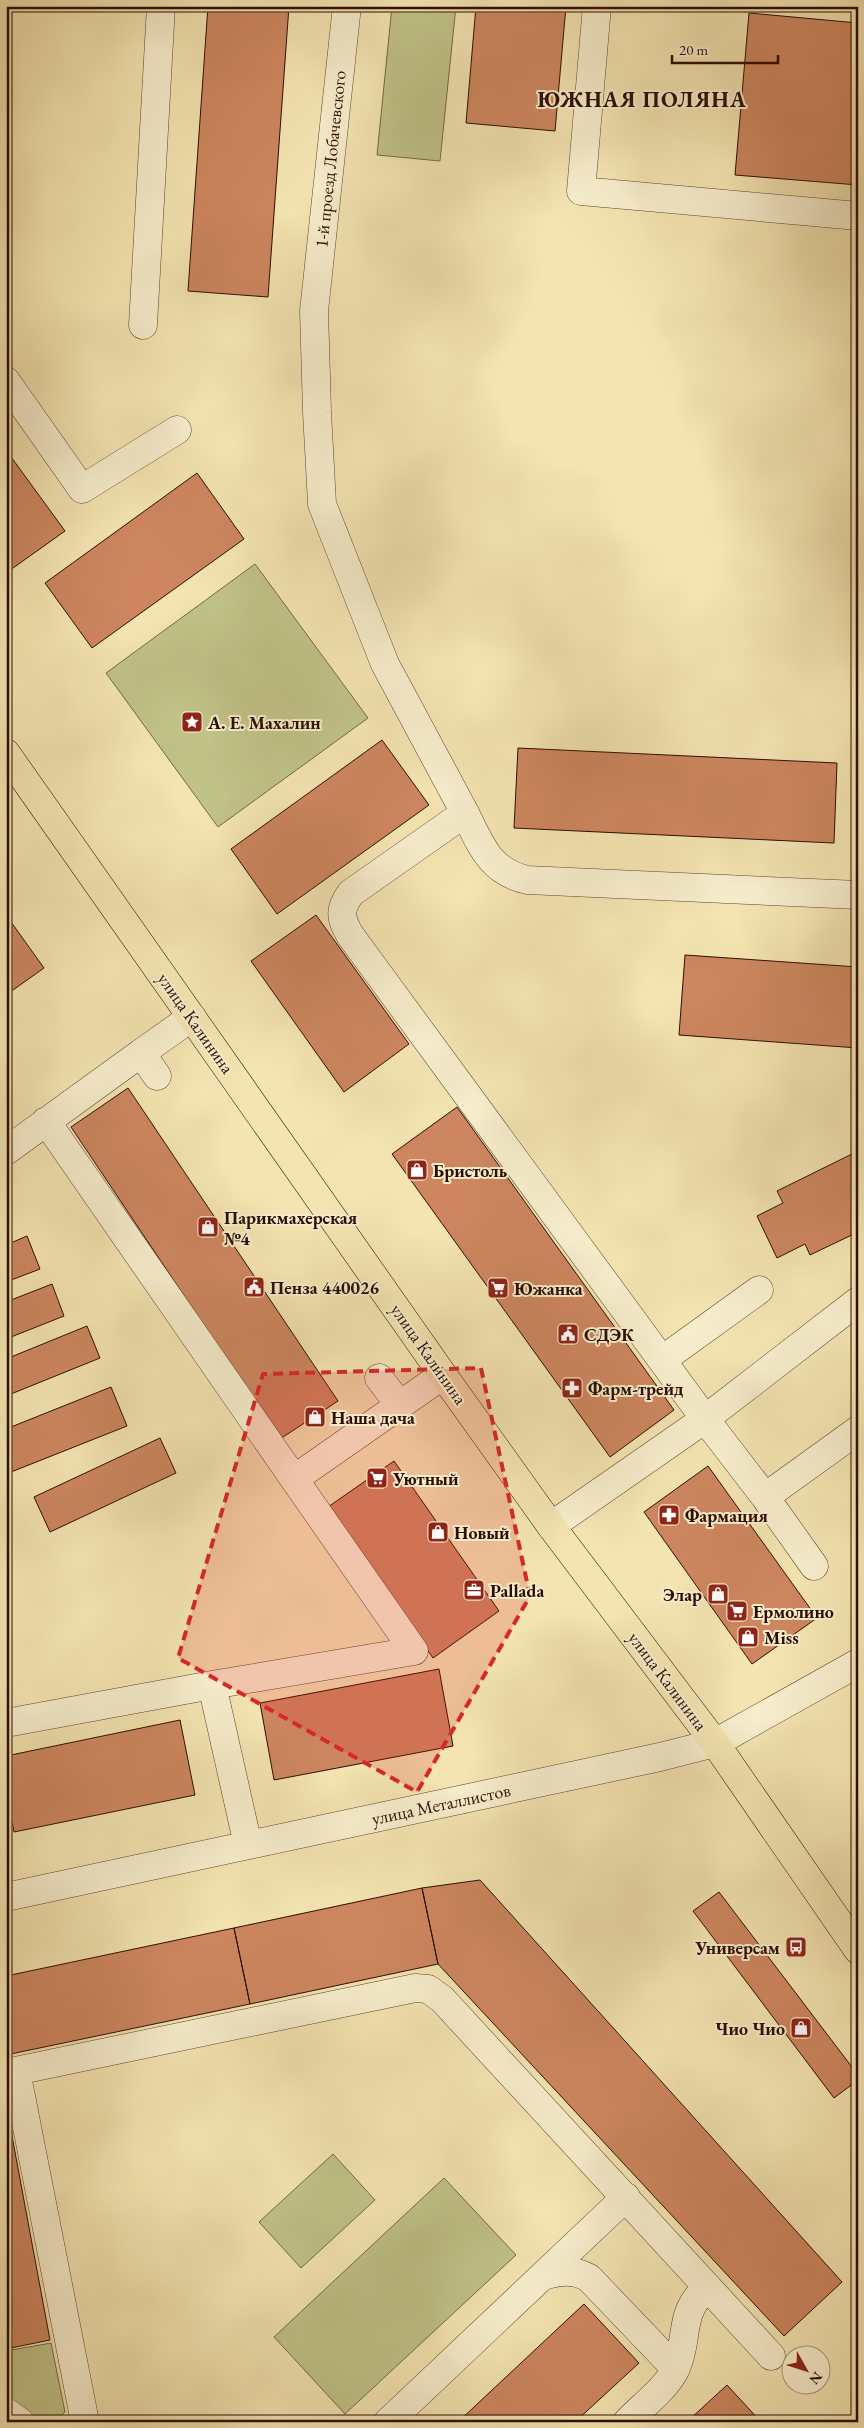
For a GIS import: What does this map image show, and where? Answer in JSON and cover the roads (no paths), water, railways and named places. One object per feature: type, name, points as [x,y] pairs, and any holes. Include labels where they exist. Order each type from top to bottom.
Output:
[{"type":"main road","name":"улица Калинина","points":[[6,753],[443,1375],[551,1526],[715,1743],[858,1950]]},
{"type":"street","points":[[143,325],[161,6]]},
{"type":"street","name":"1-й проезд Лобачевского","points":[[346,6],[314,311],[322,504],[385,664],[488,858],[504,872],[527,880],[858,895]]},
{"type":"street","points":[[597,6],[581,191],[858,216]]},
{"type":"street","points":[[6,381],[82,489],[177,430]]},
{"type":"street","points":[[465,813],[351,893],[341,911],[342,922],[814,1566]]},
{"type":"street","points":[[6,1151],[192,1017]]},
{"type":"street","points":[[141,1053],[157,1076]]},
{"type":"street","points":[[6,1723],[212,1685],[414,1652],[46,1121]]},
{"type":"street","points":[[662,1360],[759,1290]]},
{"type":"street","points":[[551,1526],[705,1419],[858,1302]]},
{"type":"street","points":[[294,1479],[443,1375]]},
{"type":"street","points":[[379,1378],[399,1404]]},
{"type":"street","points":[[765,1497],[858,1430]]},
{"type":"street","name":"улица Металлистов","points":[[6,1896],[248,1846],[660,1757],[715,1743],[858,1663]]},
{"type":"street","points":[[212,1685],[248,1846]]},
{"type":"street","points":[[85,2422],[11,2072],[422,1987],[442,1999],[771,2356]]},
{"type":"street","points":[[388,2422],[626,2198]]},
{"type":"street","points":[[543,2276],[574,2271],[589,2278],[675,2368]]},
{"type":"street","points":[[641,2417],[675,2368],[689,2309],[697,2296],[707,2287]]},
{"type":"street","points":[[6,2412],[20,2422]]},
{"type":"place","name":"А. Е. Махалин","points":[[192,722]]},
{"type":"place","name":"Бристоль","points":[[417,1170]]},
{"type":"place","name":"Парикмахерская №4","points":[[208,1227]]},
{"type":"place","name":"Пенза 440026","points":[[254,1287]]},
{"type":"place","name":"Южанка","points":[[498,1288]]},
{"type":"place","name":"СДЭК","points":[[568,1334]]},
{"type":"place","name":"Фарм-трейд","points":[[572,1388]]},
{"type":"place","name":"Наша дача","points":[[315,1417]]},
{"type":"place","name":"Уютный","points":[[377,1478]]},
{"type":"place","name":"Фармация","points":[[669,1515]]},
{"type":"place","name":"Новый","points":[[438,1532]]},
{"type":"place","name":"Pallada","points":[[474,1590]]},
{"type":"place","name":"Элар","points":[[718,1594]]},
{"type":"place","name":"Ермолино","points":[[737,1611]]},
{"type":"place","name":"Miss","points":[[748,1637]]},
{"type":"place","name":"Универсам","points":[[796,1947]]},
{"type":"place","name":"Чио Чио","points":[[801,2028]]},
{"type":"district","name":"ЮЖНАЯ ПОЛЯНА","points":[[642,99]]}]
